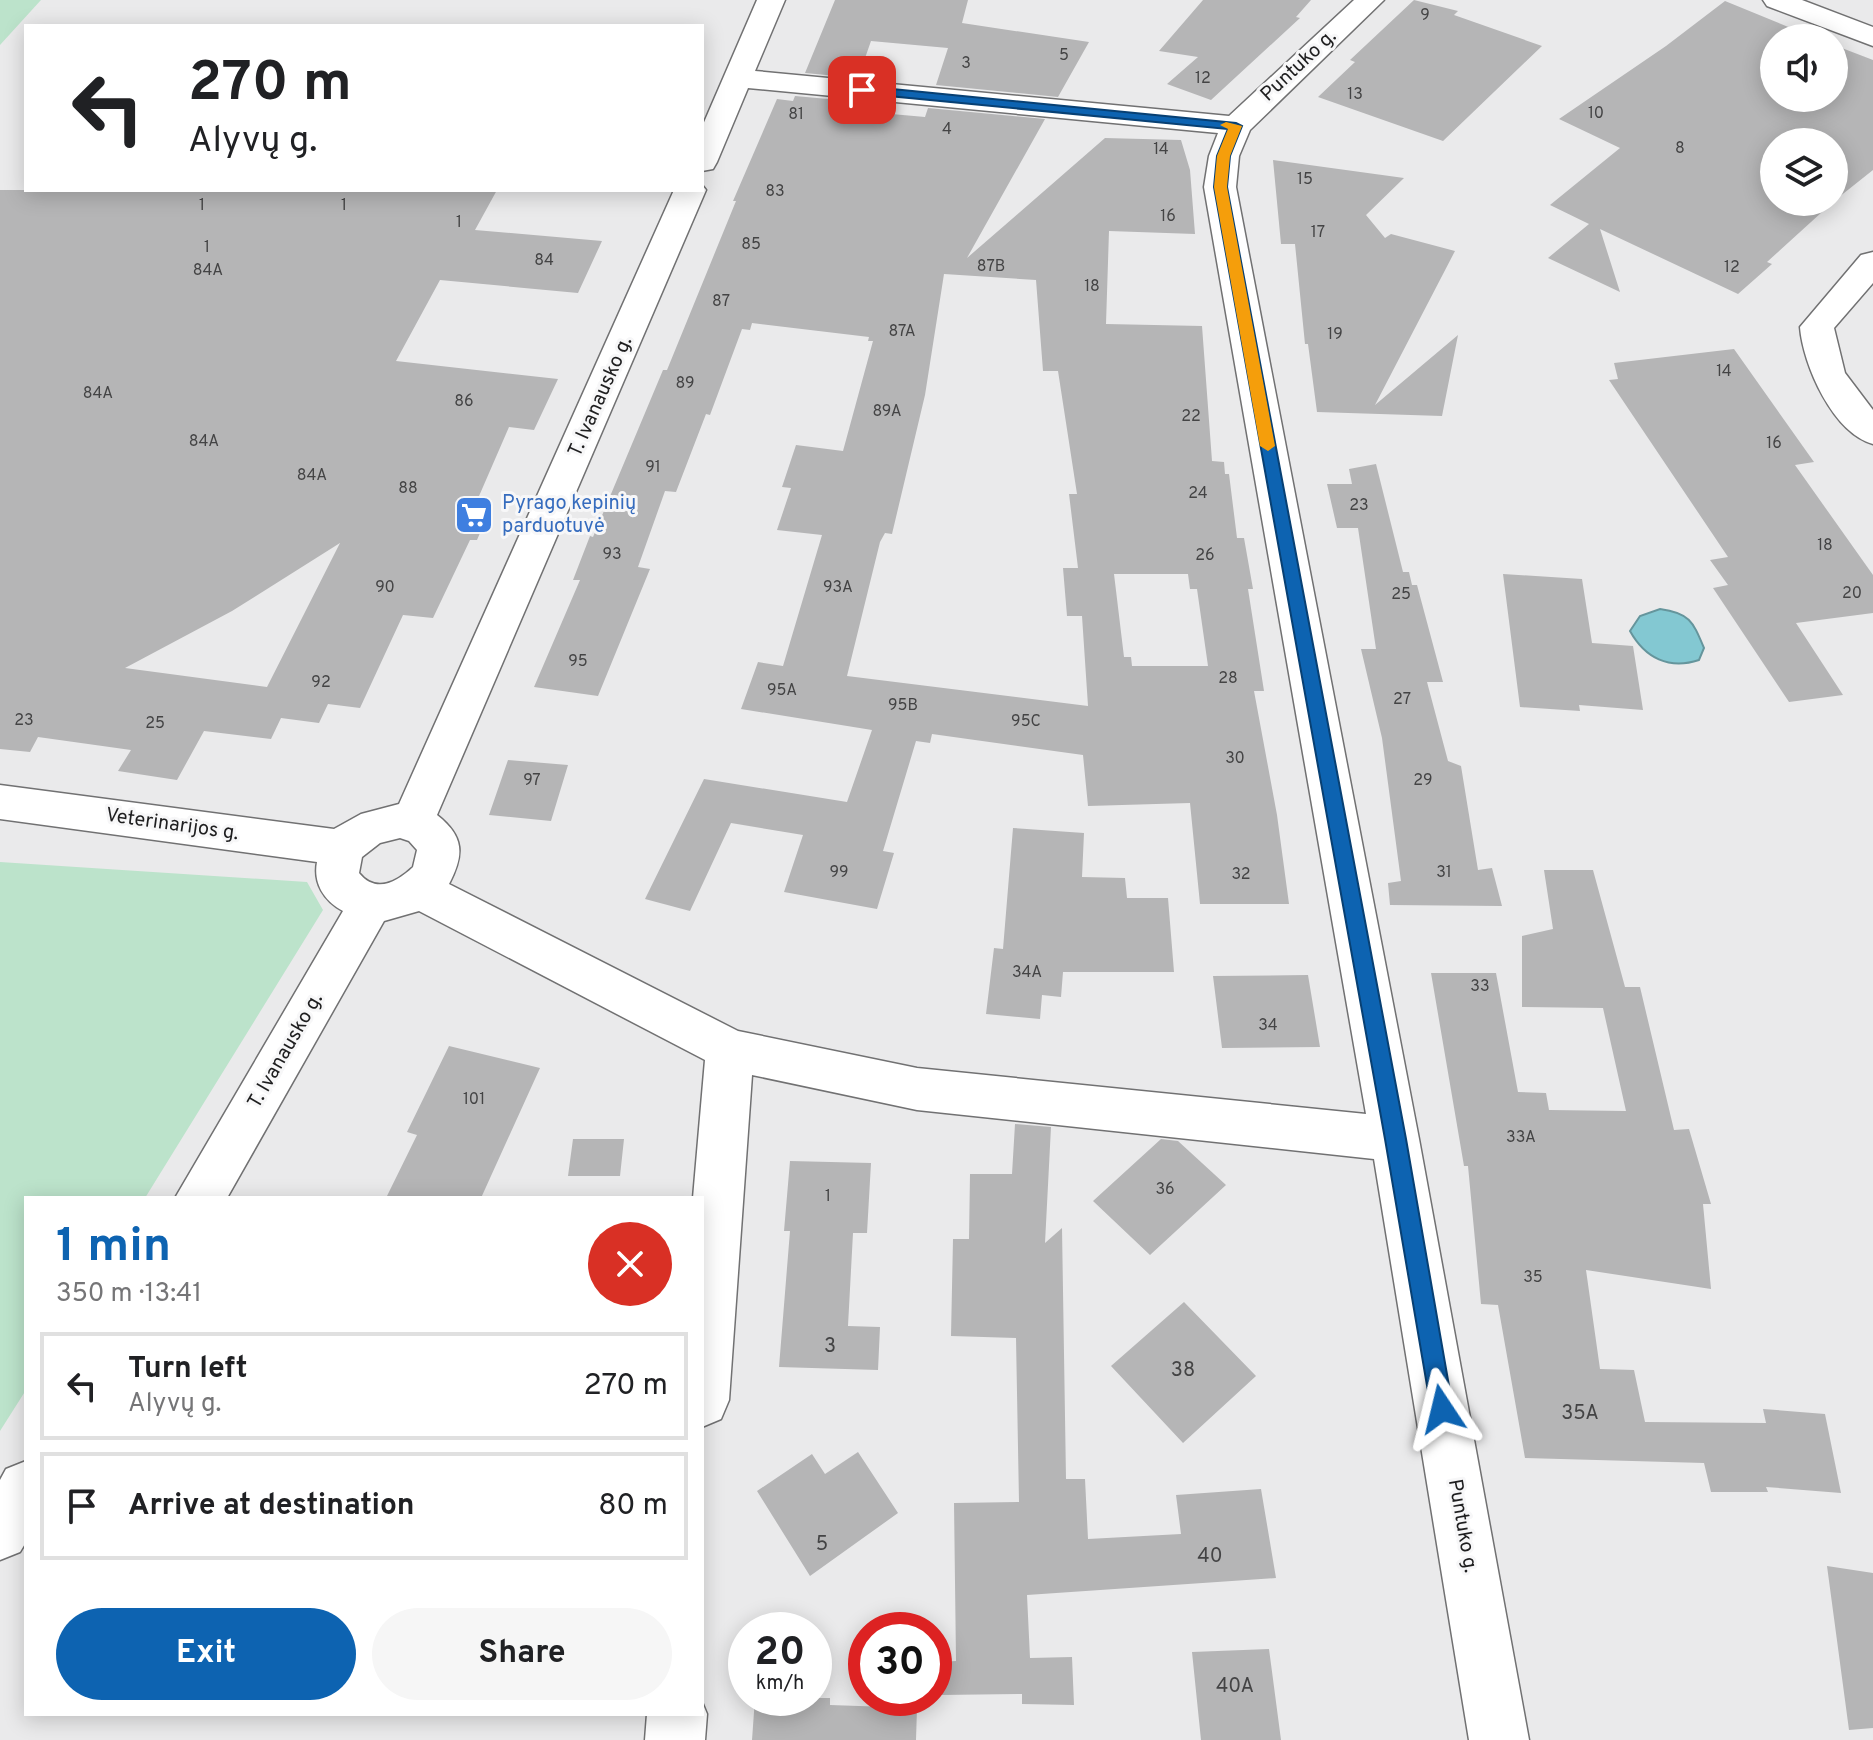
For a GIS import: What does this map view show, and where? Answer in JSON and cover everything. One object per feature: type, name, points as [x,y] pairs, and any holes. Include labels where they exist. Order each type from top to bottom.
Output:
[{"type":"street","points":[[704,157],[771,0]]},
{"type":"street","name":"Puntuko g.","points":[[1370,0],[1236,126],[1224,156],[1220,187],[1395,1139],[1499,1740]]},
{"type":"street","points":[[1777,0],[1873,37]]},
{"type":"street","points":[[738,78],[1236,126]]},
{"type":"street","name":"T. Ivanausko g.","points":[[412,823],[689,192]]},
{"type":"street","points":[[1873,262],[1817,327],[1818,350],[1831,385],[1873,432]]},
{"type":"street","name":"Veterinarijos g.","points":[[0,802],[343,848]]},
{"type":"street","points":[[400,821],[412,823],[424,828],[439,846],[437,869],[419,890],[388,903],[371,903],[349,895],[337,878],[338,858],[343,848],[374,825],[400,821]]},
{"type":"street","points":[[419,890],[730,1050],[917,1089],[1395,1139]]},
{"type":"street","name":"T. Ivanausko g.","points":[[201,1196],[371,903]]},
{"type":"street","points":[[704,1375],[730,1050]]},
{"type":"street","points":[[0,1532],[24,1492]]},
{"type":"street","points":[[675,1740],[677,1716]]},
{"type":"green space","points":[[0,0],[41,0],[0,45]]},
{"type":"green space","points":[[0,862],[307,882],[323,910],[146,1196],[24,1196],[24,1393],[0,1431]]},
{"type":"water","points":[[1660,609],[1678,613],[1693,625],[1704,648],[1699,660],[1668,662],[1651,655],[1636,640],[1630,631],[1640,616]]},
{"type":"building","points":[[835,0],[968,0],[962,23],[1089,42],[1058,97],[936,85],[948,48],[871,41],[858,78],[805,73]]},
{"type":"building","points":[[1203,0],[1311,0],[1296,17],[1300,18],[1211,100],[1167,84],[1198,57],[1159,51]]},
{"type":"building","points":[[1414,0],[1458,11],[1454,15],[1542,46],[1443,141],[1318,97],[1355,62],[1350,60]]},
{"type":"building","points":[[1725,1],[1781,24],[1760,24],[1760,112],[1848,112],[1848,50],[1873,60],[1873,170],[1848,190],[1848,128],[1760,128],[1760,216],[1818,216],[1767,262],[1772,264],[1738,294],[1600,229],[1620,292],[1548,258],[1589,224],[1550,205],[1620,148],[1559,119],[1666,46]]},
{"type":"building","points":[[795,96],[850,101],[847,110],[925,117],[928,108],[1045,119],[967,258],[1105,138],[1181,140],[1190,170],[1195,234],[1109,231],[1106,324],[1202,326],[1212,461],[1224,462],[1225,474],[1229,474],[1237,538],[1244,538],[1253,589],[1248,589],[1264,691],[1254,691],[1277,815],[1289,904],[1200,904],[1190,803],[1088,806],[1083,755],[932,734],[930,743],[916,741],[883,851],[894,853],[877,909],[784,892],[803,835],[731,823],[690,911],[645,899],[704,779],[847,802],[872,730],[741,709],[758,662],[783,666],[822,535],[777,530],[791,488],[782,487],[796,445],[843,451],[873,341],[868,341],[869,337],[752,323],[750,330],[742,329],[710,415],[706,414],[676,492],[665,491],[638,567],[650,569],[598,696],[534,687],[580,580],[573,580],[590,536],[593,537],[663,370],[667,370],[736,201],[733,201],[777,99],[793,101]],"holes":[[[944,274],[1036,280],[1043,371],[1058,371],[1077,494],[1069,494],[1078,568],[1063,568],[1067,616],[1082,616],[1088,706],[847,676],[880,542],[885,533],[892,534],[925,395]],[[1114,574],[1188,574],[1190,589],[1197,589],[1208,666],[1132,666],[1131,657],[1124,657]]]},
{"type":"building","points":[[1273,160],[1404,178],[1366,215],[1385,238],[1391,234],[1455,251],[1375,405],[1458,335],[1442,416],[1317,412],[1308,344],[1305,344],[1295,244],[1281,244]]},
{"type":"building","points":[[0,190],[496,192],[475,230],[602,241],[578,293],[440,280],[396,361],[558,379],[534,430],[509,427],[476,503],[492,505],[477,540],[470,540],[433,618],[403,615],[360,708],[328,704],[319,723],[281,718],[271,739],[204,731],[177,780],[118,771],[131,750],[38,737],[30,752],[0,749]],"holes":[[[340,543],[267,687],[125,668],[232,611]]]},
{"type":"building","points":[[1734,349],[1814,462],[1795,465],[1873,575],[1873,613],[1796,623],[1843,695],[1789,702],[1713,588],[1728,585],[1710,560],[1728,557],[1609,380],[1618,379],[1614,363]]},
{"type":"building","points":[[1376,464],[1403,572],[1409,572],[1412,585],[1417,585],[1443,682],[1427,682],[1448,761],[1461,766],[1478,870],[1492,868],[1502,906],[1390,905],[1388,883],[1401,881],[1382,738],[1361,649],[1376,649],[1358,528],[1337,528],[1327,484],[1352,484],[1349,469]]},
{"type":"building","points":[[1503,574],[1582,579],[1592,643],[1633,646],[1643,710],[1579,705],[1580,711],[1520,707]]},
{"type":"building","points":[[508,760],[568,765],[551,821],[489,815]]},
{"type":"building","points":[[1013,828],[1084,833],[1082,877],[1125,878],[1127,898],[1168,898],[1174,972],[1063,972],[1061,997],[1042,995],[1040,1019],[986,1014],[994,948],[1003,949]]},
{"type":"building","points":[[1544,870],[1593,870],[1625,987],[1640,987],[1674,1130],[1689,1129],[1711,1204],[1703,1204],[1711,1289],[1586,1270],[1600,1369],[1634,1370],[1645,1422],[1766,1423],[1763,1409],[1825,1414],[1841,1493],[1766,1487],[1768,1492],[1711,1492],[1704,1463],[1525,1458],[1498,1305],[1481,1304],[1468,1166],[1464,1166],[1431,973],[1496,973],[1518,1092],[1546,1093],[1549,1110],[1626,1111],[1603,1008],[1522,1007],[1522,936],[1553,929]]},
{"type":"building","points":[[1308,975],[1320,1047],[1222,1048],[1213,976]]},
{"type":"building","points":[[449,1046],[540,1068],[482,1196],[387,1196],[417,1135],[407,1132]]},
{"type":"building","points":[[1015,1124],[1051,1127],[1045,1243],[1062,1228],[1066,1479],[1085,1479],[1088,1539],[1181,1534],[1176,1495],[1261,1489],[1276,1578],[1027,1595],[1030,1658],[1072,1657],[1074,1705],[1022,1704],[1022,1694],[952,1695],[952,1661],[956,1661],[954,1503],[1019,1502],[1016,1338],[951,1336],[953,1239],[969,1239],[970,1174],[1012,1174]]},
{"type":"building","points":[[573,1139],[624,1139],[620,1176],[568,1176]]},
{"type":"building","points":[[1161,1139],[1178,1141],[1226,1185],[1150,1255],[1093,1201]]},
{"type":"building","points":[[790,1161],[871,1163],[867,1233],[853,1233],[848,1326],[880,1327],[878,1370],[779,1367],[790,1231],[784,1231]]},
{"type":"building","points":[[1184,1302],[1256,1376],[1183,1443],[1111,1366]]},
{"type":"building","points":[[858,1452],[898,1513],[810,1576],[757,1491],[812,1454],[825,1474]]},
{"type":"building","points":[[1827,1566],[1873,1573],[1873,1728],[1849,1730]]},
{"type":"building","points":[[1269,1649],[1281,1740],[1201,1740],[1192,1652]]},
{"type":"building","points":[[832,1705],[848,1706],[848,1716],[917,1716],[916,1740],[752,1740],[754,1716],[832,1716]]},
{"type":"slow traffic","points":[[1226,125],[1236,126],[1224,156],[1220,187],[1268,446]]},
{"type":"place","name":"Pyrago kepinių parduotuvė","points":[[474,515]]},
{"type":"route","points":[[862,90],[1236,126],[1224,156],[1220,187],[1442,1409]]}]
